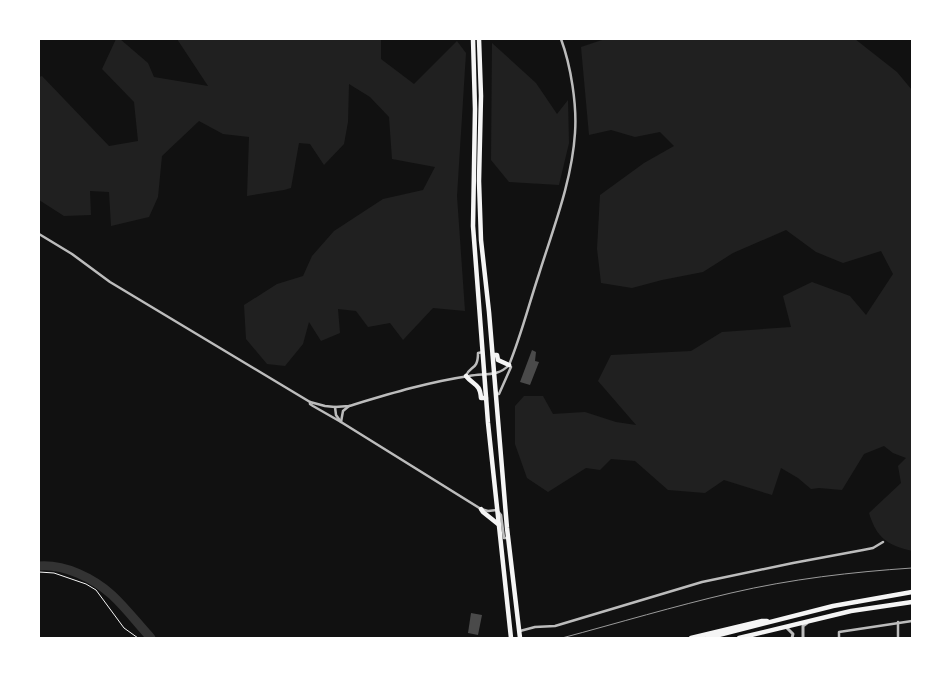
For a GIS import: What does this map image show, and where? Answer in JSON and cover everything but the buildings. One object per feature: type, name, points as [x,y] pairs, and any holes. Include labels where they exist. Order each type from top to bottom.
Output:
[{"type":"main road","points":[[473,39],[475,109],[473,226],[486,398],[511,638]]},
{"type":"main road","points":[[479,39],[481,240],[493,355],[508,538],[520,638]]},
{"type":"main road","points":[[493,355],[497,355],[498,360],[509,365]]},
{"type":"main road","points":[[466,376],[468,380],[475,382],[480,390],[481,398],[486,398]]},
{"type":"main road","points":[[481,509],[498,524]]},
{"type":"main road","points":[[707,638],[869,598],[912,592]]},
{"type":"main road","points":[[739,638],[852,611],[912,602]]},
{"type":"main road","points":[[691,638],[762,621],[768,622]]},
{"type":"street","points":[[39,234],[119,287],[310,402],[325,406],[349,406],[433,381],[502,372],[509,365],[550,240],[571,163],[575,133],[574,105],[561,39]]},
{"type":"street","points":[[466,376],[467,372],[476,365],[478,352],[483,352]]},
{"type":"street","points":[[496,394],[499,394],[505,381],[511,367],[509,365]]},
{"type":"street","points":[[310,402],[313,406],[481,509],[488,511],[497,510],[501,515],[504,538],[508,538]]},
{"type":"street","points":[[341,422],[344,411],[349,406]]},
{"type":"street","points":[[335,407],[336,415],[341,422]]},
{"type":"street","points":[[520,630],[555,626],[702,582],[873,548],[883,542]]},
{"type":"street","points":[[839,638],[840,632],[912,621]]},
{"type":"street","points":[[803,638],[804,626],[807,622]]},
{"type":"street","points":[[898,622],[898,638]]},
{"type":"street","points":[[786,627],[792,634],[792,638]]},
{"type":"path","points":[[39,572],[54,573],[86,584],[96,590],[124,628],[138,638]]},
{"type":"shaded area","points":[[116,39],[120,39],[148,63],[154,77],[208,86],[177,39],[381,39],[381,59],[414,84],[457,41],[466,53],[457,196],[465,311],[433,308],[403,340],[390,323],[368,327],[356,311],[338,309],[340,333],[321,341],[309,322],[303,344],[285,366],[267,364],[246,339],[244,305],[277,284],[303,276],[312,256],[334,231],[383,199],[423,190],[435,167],[392,159],[389,117],[370,97],[349,84],[348,122],[344,144],[324,165],[310,144],[299,143],[291,188],[247,196],[249,137],[223,134],[199,121],[162,156],[158,197],[149,217],[111,226],[109,192],[90,191],[91,215],[64,216],[39,200],[39,77],[42,76],[109,146],[138,141],[134,102],[102,69]]},
{"type":"shaded area","points":[[605,39],[855,39],[897,72],[912,90],[912,551],[884,540],[872,522],[869,513],[901,483],[898,466],[906,458],[893,453],[884,446],[864,454],[842,490],[811,489],[798,478],[781,468],[772,495],[724,480],[705,493],[668,490],[635,461],[611,459],[600,470],[586,468],[548,492],[527,478],[515,444],[515,406],[524,396],[543,396],[553,414],[585,412],[616,422],[636,425],[598,381],[611,355],[691,351],[722,332],[791,327],[783,296],[812,282],[850,296],[866,315],[893,274],[881,251],[843,263],[816,252],[786,230],[733,253],[703,272],[632,288],[601,283],[597,249],[600,195],[644,163],[674,146],[660,132],[635,137],[611,130],[589,135],[581,47]]},
{"type":"shaded area","points":[[492,43],[536,83],[557,114],[568,100],[569,143],[559,185],[509,182],[491,160]]},
{"type":"waterway","points":[[39,566],[59,567],[78,573],[96,583],[117,600],[151,638]]},
{"type":"railway","points":[[562,638],[689,603],[754,588],[822,577],[912,568]]}]
